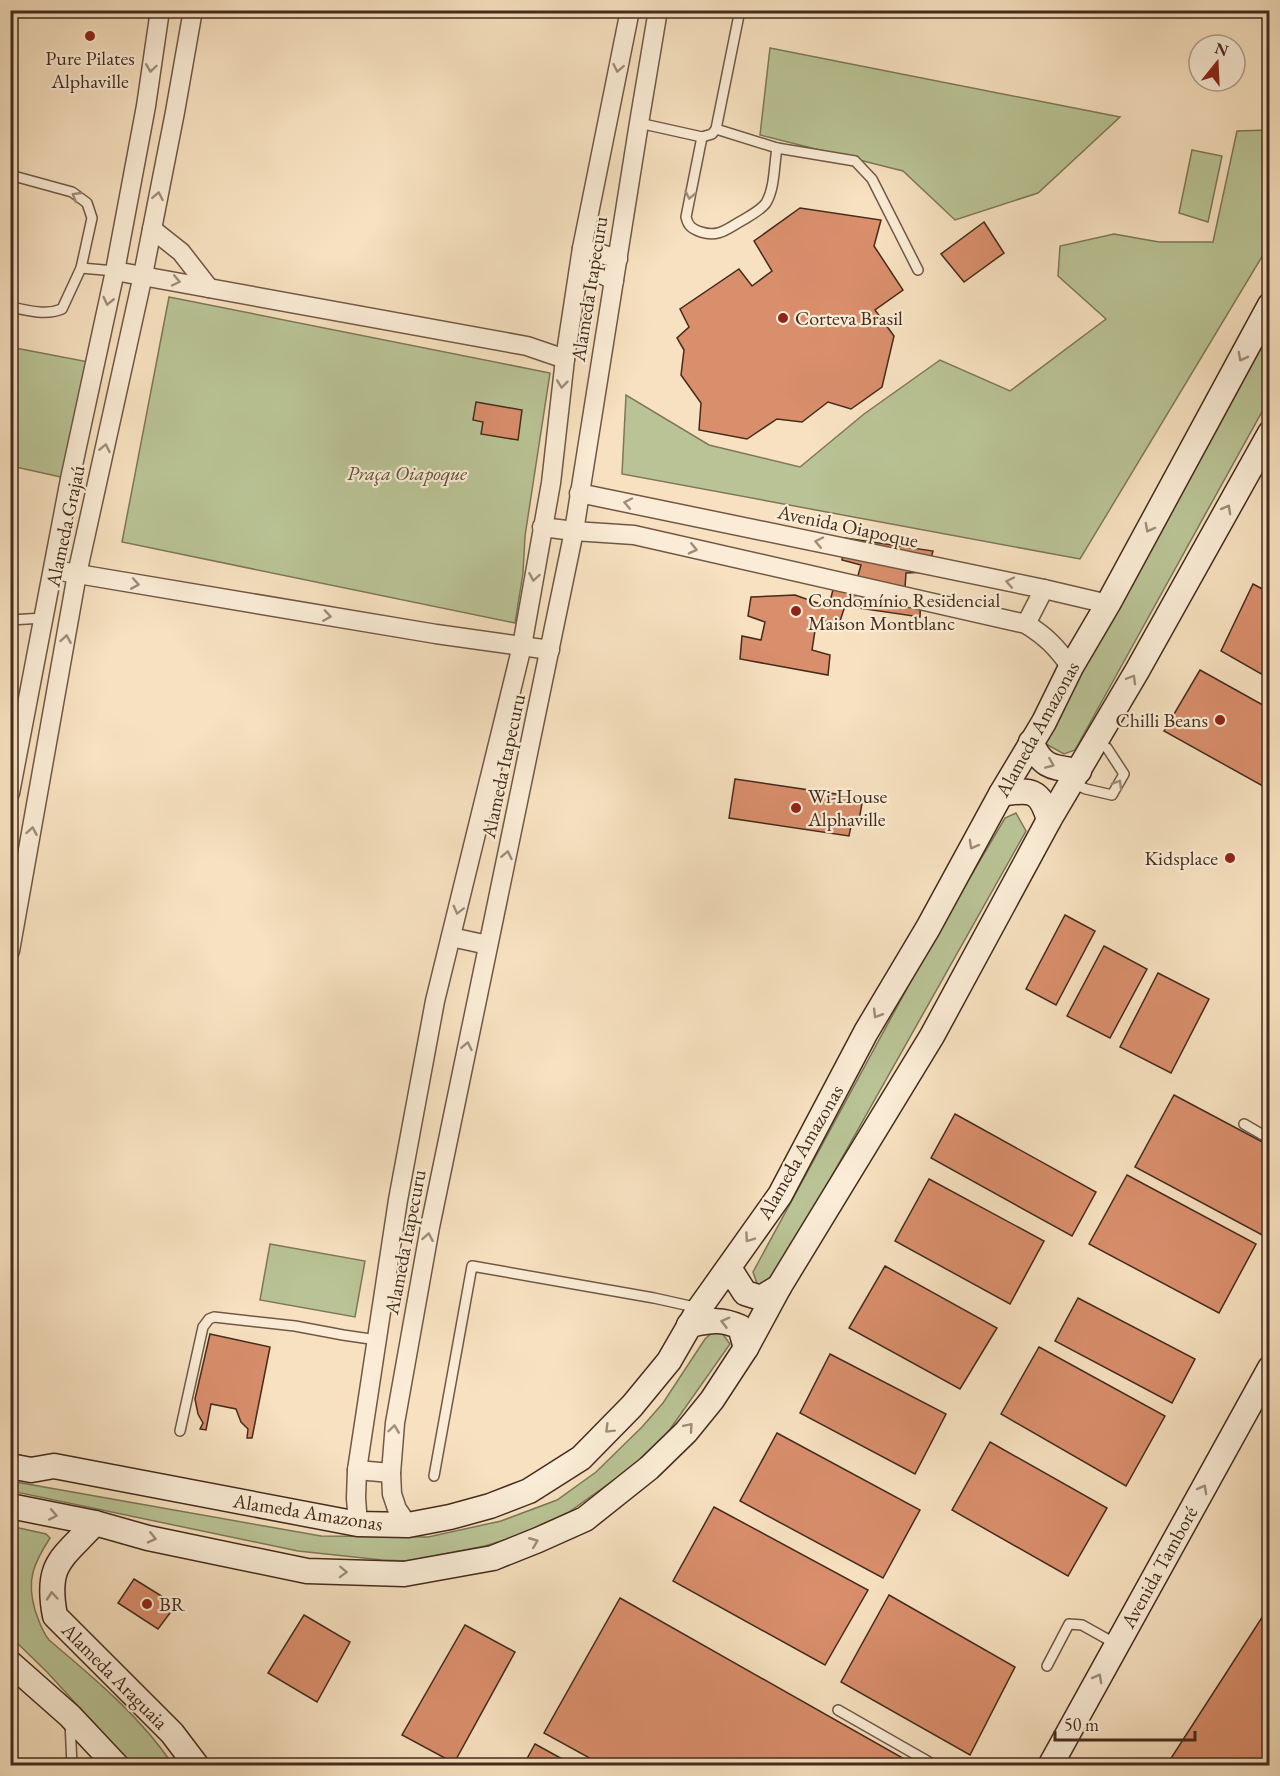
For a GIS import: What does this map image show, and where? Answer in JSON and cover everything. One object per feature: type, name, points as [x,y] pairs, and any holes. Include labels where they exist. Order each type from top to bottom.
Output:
[{"type":"main road","name":"Alameda Amazonas","points":[[10,1466],[31,1470],[54,1466],[358,1524],[408,1525],[490,1506],[529,1491],[581,1458],[632,1406],[669,1360],[694,1317],[780,1195],[866,1032],[928,928],[1001,794],[1044,722],[1071,667],[1108,604],[1269,305]]},
{"type":"main road","points":[[10,1506],[307,1571],[404,1574],[493,1558],[585,1519],[641,1475],[686,1432],[712,1400],[746,1348],[779,1287],[932,1036],[1049,820],[1096,742],[1269,434]]},
{"type":"main road","points":[[1031,742],[1041,760],[1075,777]]},
{"type":"main road","points":[[1001,794],[1026,791],[1036,795],[1042,801],[1049,820]]},
{"type":"main road","points":[[729,1268],[745,1293],[761,1298],[779,1287]]},
{"type":"main road","points":[[694,1317],[728,1322],[740,1327],[746,1348]]},
{"type":"main road","name":"Avenida Tamboré","points":[[1050,1766],[1269,1368]]},
{"type":"main road","points":[[10,1451],[54,1466]]},
{"type":"main road","name":"Alameda Araguaia","points":[[95,1523],[57,1564],[52,1580],[51,1595],[55,1616],[172,1733],[197,1766]]},
{"type":"main road","points":[[10,1663],[70,1716],[117,1766]]},
{"type":"street","name":"Alameda Grajaú","points":[[10,793],[72,469],[115,271],[146,106],[160,10]]},
{"type":"street","name":"Alameda Grajaú","points":[[11,941],[77,574],[143,275],[193,10]]},
{"type":"street","name":"Alameda Itapecuru","points":[[358,1524],[357,1470],[400,1188],[435,1001],[522,646],[551,483],[565,359],[582,248],[630,10]]},
{"type":"street","name":"Alameda Itapecuru","points":[[408,1525],[392,1494],[391,1473],[395,1423],[430,1227],[574,531],[658,10]]},
{"type":"street","points":[[146,106],[175,112]]},
{"type":"street","points":[[152,229],[181,252],[209,288]]},
{"type":"street","points":[[582,248],[618,259]]},
{"type":"street","points":[[579,270],[603,273],[614,281]]},
{"type":"street","points":[[115,271],[527,346],[565,359]]},
{"type":"street","name":"Avenida Oiapoque","points":[[579,493],[1108,604]]},
{"type":"street","points":[[542,527],[634,535],[1026,624],[1055,646],[1071,667]]},
{"type":"street","points":[[53,570],[549,650]]},
{"type":"street","points":[[1026,624],[1044,589]]},
{"type":"street","points":[[451,937],[488,945]]},
{"type":"street","points":[[357,1470],[391,1473]]},
{"type":"lane","points":[[639,123],[702,137],[712,134],[716,129],[740,10]]},
{"type":"lane","points":[[716,129],[777,148],[855,161],[872,179],[918,270]]},
{"type":"lane","points":[[702,137],[686,217],[688,225],[694,230],[711,236],[723,232],[765,204],[771,190],[777,148]]},
{"type":"lane","points":[[10,175],[72,192],[87,203],[92,218],[81,268],[62,309],[40,313],[10,307]]},
{"type":"lane","points":[[81,268],[115,271]]},
{"type":"lane","points":[[10,620],[44,618]]},
{"type":"lane","points":[[1075,777],[1086,789],[1112,795],[1124,774],[1107,748],[1096,742]]},
{"type":"lane","points":[[1244,1124],[1269,1139]]},
{"type":"lane","points":[[434,1476],[472,1266],[654,1298],[694,1317]]},
{"type":"lane","points":[[180,1431],[203,1327],[208,1319],[214,1317],[295,1326],[377,1340]]},
{"type":"lane","points":[[1047,1666],[1070,1624],[1082,1625],[1117,1644]]},
{"type":"lane","points":[[838,1710],[936,1766]]},
{"type":"lane","points":[[70,1716],[72,1766]]},
{"type":"green space","points":[[770,48],[1120,117],[1038,193],[955,220],[903,171],[760,135]]},
{"type":"green space","points":[[1269,130],[1269,245],[1080,559],[622,474],[626,395],[709,445],[800,467],[864,414],[940,360],[1010,391],[1106,319],[1058,276],[1060,246],[1114,234],[1159,242],[1213,242],[1237,131]]},
{"type":"green space","points":[[1192,150],[1222,156],[1208,222],[1179,213]]},
{"type":"green space","name":"Praça Oiapoque","points":[[169,297],[550,373],[525,536],[523,573],[515,623],[122,542]]},
{"type":"green space","points":[[1269,329],[1269,399],[1075,750],[1064,754],[1046,744],[1050,728]]},
{"type":"green space","points":[[10,347],[94,363],[70,479],[11,466]]},
{"type":"green space","points":[[1016,813],[1026,831],[771,1284],[760,1292],[753,1272],[936,935],[1005,818]]},
{"type":"green space","points":[[270,1244],[365,1261],[355,1317],[260,1300]]},
{"type":"green space","points":[[714,1331],[722,1333],[730,1344],[666,1435],[632,1467],[569,1512],[517,1536],[485,1546],[408,1561],[298,1551],[11,1491],[10,1481],[321,1536],[428,1537],[501,1521],[557,1500],[596,1472],[663,1403],[705,1339]]},
{"type":"green space","points":[[10,1526],[46,1534],[50,1538],[33,1572],[31,1589],[35,1610],[46,1636],[131,1714],[173,1765],[132,1765],[47,1672],[11,1637]]},
{"type":"building","name":"Corteva Brasil","points":[[800,208],[881,220],[874,246],[903,290],[875,310],[894,336],[882,387],[851,409],[828,402],[802,422],[777,419],[747,439],[699,430],[701,403],[681,375],[684,350],[677,338],[689,327],[680,309],[739,269],[752,286],[772,271],[754,241]]},
{"type":"building","points":[[984,222],[1004,253],[964,282],[941,254]]},
{"type":"building","points":[[476,402],[522,410],[518,440],[481,434],[483,422],[473,420]]},
{"type":"building","name":"Condomínio Residencial Maison Montblanc","points":[[845,538],[933,551],[927,572],[906,573],[905,588],[921,592],[920,617],[845,606],[837,630],[815,631],[812,650],[830,655],[828,675],[740,659],[742,636],[761,640],[765,622],[748,616],[751,597],[795,595],[823,605],[830,601],[837,575],[857,579],[861,565],[842,560]]},
{"type":"building","points":[[1253,584],[1270,593],[1270,679],[1221,651]]},
{"type":"building","name":"Chilli Beans","points":[[1200,670],[1270,709],[1270,790],[1164,731]]},
{"type":"building","name":"Wi-House Alphaville","points":[[735,779],[863,798],[859,820],[852,821],[849,836],[729,818]]},
{"type":"building","points":[[1065,915],[1095,931],[1056,1005],[1026,989]]},
{"type":"building","points":[[1104,946],[1147,969],[1110,1038],[1067,1016]]},
{"type":"building","points":[[1158,973],[1209,999],[1171,1073],[1120,1047]]},
{"type":"building","points":[[1174,1095],[1270,1146],[1270,1231],[1266,1237],[1135,1167]]},
{"type":"building","points":[[955,1114],[1096,1192],[1072,1236],[931,1158]]},
{"type":"building","points":[[1127,1175],[1256,1244],[1219,1313],[1089,1244]]},
{"type":"building","points":[[929,1179],[1044,1241],[1010,1304],[895,1241]]},
{"type":"building","points":[[885,1266],[997,1328],[960,1389],[849,1328]]},
{"type":"building","points":[[1078,1298],[1195,1359],[1172,1403],[1055,1341]]},
{"type":"building","points":[[210,1334],[270,1347],[252,1438],[247,1438],[248,1429],[241,1422],[236,1409],[211,1404],[206,1430],[200,1429],[203,1423],[198,1414],[195,1399]]},
{"type":"building","points":[[1039,1347],[1165,1416],[1126,1486],[1001,1414]]},
{"type":"building","points":[[830,1354],[946,1414],[915,1474],[800,1413]]},
{"type":"building","points":[[777,1433],[920,1510],[883,1578],[740,1501]]},
{"type":"building","points":[[990,1442],[1107,1508],[1068,1576],[952,1510]]},
{"type":"building","points":[[714,1507],[868,1590],[825,1665],[673,1581]]},
{"type":"building","name":"BR","points":[[134,1579],[176,1605],[158,1629],[118,1603]]},
{"type":"building","points":[[889,1595],[1015,1667],[970,1755],[841,1682]]},
{"type":"building","points":[[620,1598],[915,1765],[604,1766],[544,1733]]},
{"type":"building","points":[[1270,1605],[1270,1766],[1166,1766]]},
{"type":"building","points":[[304,1615],[350,1642],[317,1702],[268,1673]]},
{"type":"building","points":[[465,1625],[515,1652],[454,1763],[402,1735]]},
{"type":"building","points":[[535,1744],[575,1766],[523,1766]]},
{"type":"place","name":"Pure Pilates Alphaville","points":[[90,36]]},
{"type":"place","name":"Corteva Brasil","points":[[783,318]]},
{"type":"place","name":"Condomínio Residencial Maison Montblanc","points":[[796,611]]},
{"type":"place","name":"Chilli Beans","points":[[1220,720]]},
{"type":"place","name":"Wi-House Alphaville","points":[[796,808]]},
{"type":"place","name":"Kidsplace","points":[[1230,858]]},
{"type":"place","name":"BR","points":[[147,1604]]}]
